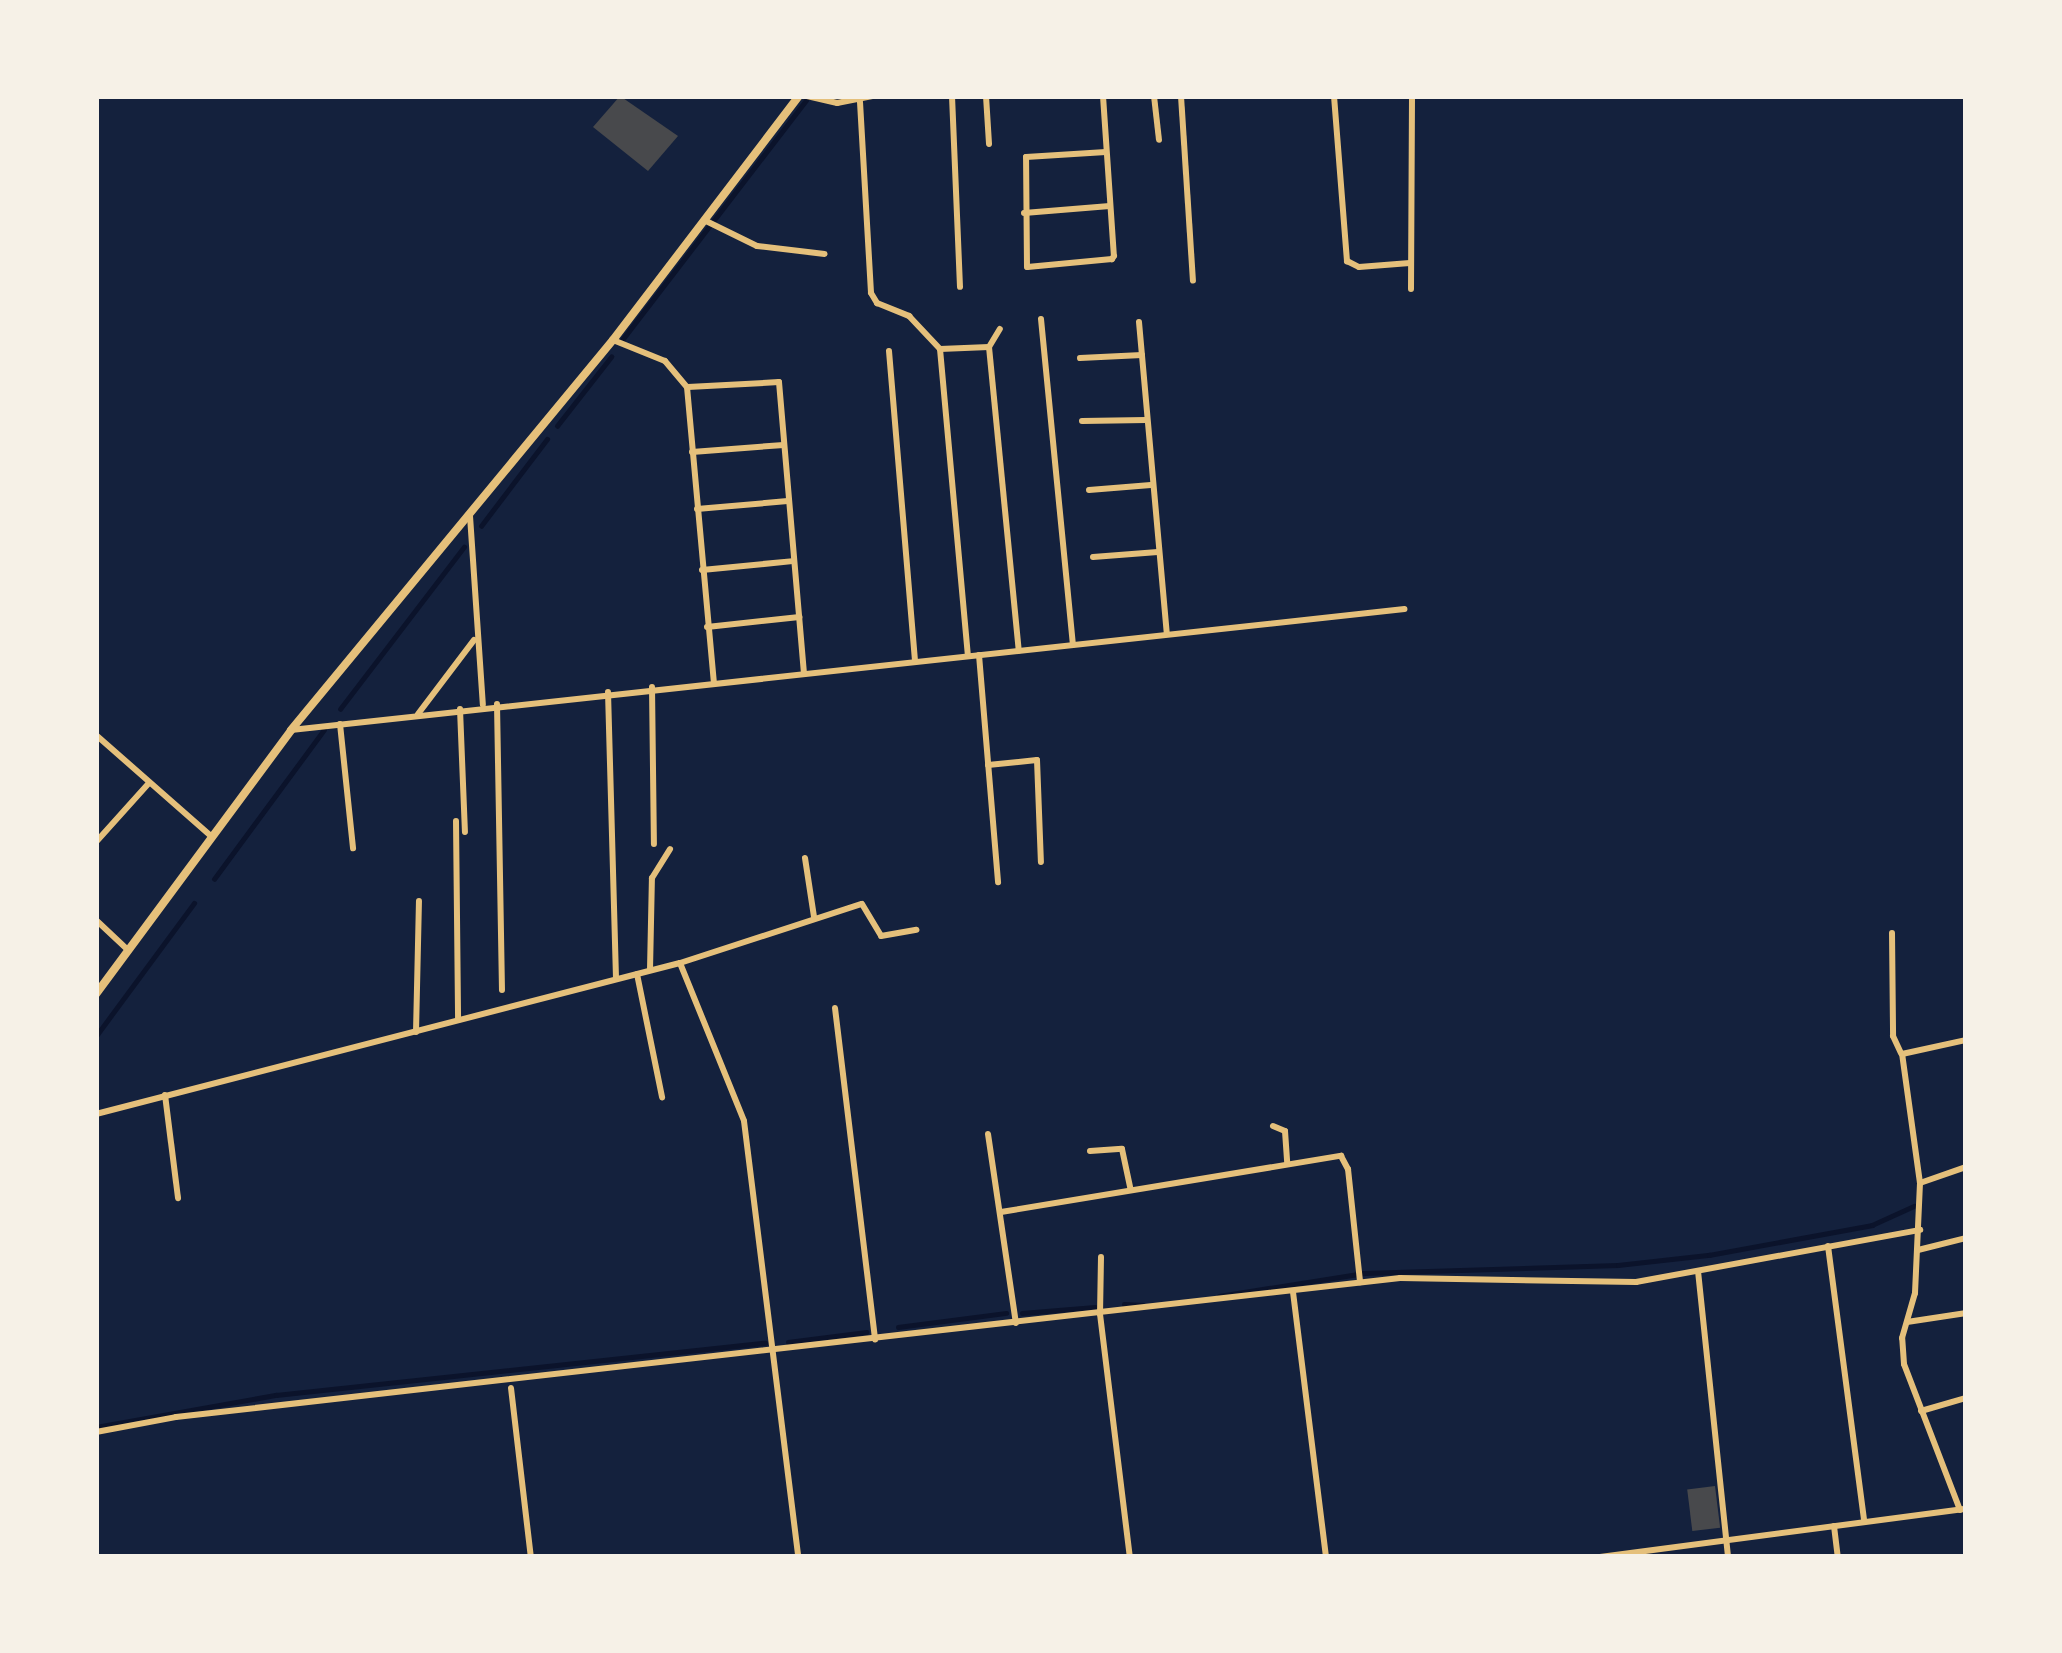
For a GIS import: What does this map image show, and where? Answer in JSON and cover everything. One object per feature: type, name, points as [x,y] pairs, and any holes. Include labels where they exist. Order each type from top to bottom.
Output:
[{"type":"main road","points":[[96,994],[291,730],[613,340],[803,96]]},
{"type":"street","points":[[803,96],[860,102],[872,96]]},
{"type":"street","points":[[952,96],[960,287]]},
{"type":"street","points":[[986,96],[988,144]]},
{"type":"street","points":[[1102,96],[1110,206],[1111,261],[1037,270],[1025,262],[1028,155],[1106,152]]},
{"type":"street","points":[[1154,96],[1159,140]]},
{"type":"street","points":[[1181,96],[1193,281]]},
{"type":"street","points":[[1334,96],[1347,261],[1359,267],[1410,263]]},
{"type":"street","points":[[1411,290],[1412,96]]},
{"type":"street","points":[[860,102],[872,293],[877,303],[909,316],[940,350],[968,656]]},
{"type":"street","points":[[1023,213],[1110,206]]},
{"type":"street","points":[[703,219],[757,246],[825,254]]},
{"type":"street","points":[[1041,319],[1073,645]]},
{"type":"street","points":[[1139,322],[1167,633]]},
{"type":"street","points":[[1000,329],[989,347],[1019,651]]},
{"type":"street","points":[[613,340],[664,361],[687,387],[714,683]]},
{"type":"street","points":[[940,350],[989,347]]},
{"type":"street","points":[[889,350],[915,662]]},
{"type":"street","points":[[1080,358],[1142,355]]},
{"type":"street","points":[[687,387],[778,379],[804,674]]},
{"type":"street","points":[[1082,421],[1146,420]]},
{"type":"street","points":[[692,452],[784,445]]},
{"type":"street","points":[[1089,490],[1151,485]]},
{"type":"street","points":[[697,509],[788,501]]},
{"type":"street","points":[[470,516],[483,705]]},
{"type":"street","points":[[1093,557],[1158,552]]},
{"type":"street","points":[[702,570],[793,561]]},
{"type":"street","points":[[291,730],[483,705],[1404,609]]},
{"type":"street","points":[[707,627],[799,617]]},
{"type":"street","points":[[1966,630],[1966,707]]},
{"type":"street","points":[[418,714],[476,638]]},
{"type":"street","points":[[979,655],[998,882]]},
{"type":"street","points":[[652,687],[654,844]]},
{"type":"street","points":[[608,692],[616,978]]},
{"type":"street","points":[[497,704],[502,991]]},
{"type":"street","points":[[460,709],[465,832]]},
{"type":"street","points":[[340,724],[353,848]]},
{"type":"street","points":[[97,736],[211,836]]},
{"type":"street","points":[[988,765],[1037,760],[1041,862]]},
{"type":"street","points":[[96,842],[149,783]]},
{"type":"street","points":[[455,821],[458,1020]]},
{"type":"street","points":[[650,970],[652,878],[670,849]]},
{"type":"street","points":[[805,858],[814,917]]},
{"type":"street","points":[[416,1032],[419,901]]},
{"type":"street","points":[[96,1114],[680,963],[862,904],[881,936],[916,930]]},
{"type":"street","points":[[96,920],[128,950]]},
{"type":"street","points":[[1600,1557],[1963,1509],[1904,1364],[1918,1250],[1920,1183],[1902,1054],[1893,1036],[1892,933]]},
{"type":"street","points":[[680,963],[744,1121],[798,1557]]},
{"type":"street","points":[[638,974],[662,1097]]},
{"type":"street","points":[[835,1008],[875,1340]]},
{"type":"street","points":[[1902,1054],[1966,1040]]},
{"type":"street","points":[[165,1095],[178,1198]]},
{"type":"street","points":[[1274,1126],[1285,1130],[1287,1162]]},
{"type":"street","points":[[988,1134],[1016,1323]]},
{"type":"street","points":[[1090,1151],[1122,1149],[1130,1188]]},
{"type":"street","points":[[1001,1213],[1287,1162],[1344,1159],[1359,1276]]},
{"type":"street","points":[[1920,1183],[1966,1168]]},
{"type":"street","points":[[96,1432],[193,1415],[1294,1292],[1359,1276],[1636,1282],[1919,1230]]},
{"type":"street","points":[[1918,1250],[1966,1238]]},
{"type":"street","points":[[1828,1246],[1864,1521]]},
{"type":"street","points":[[1101,1257],[1100,1314],[1130,1557]]},
{"type":"street","points":[[1697,1271],[1727,1557]]},
{"type":"street","points":[[1294,1292],[1326,1557]]},
{"type":"street","points":[[1907,1322],[1966,1313]]},
{"type":"street","points":[[511,1388],[531,1557]]},
{"type":"street","points":[[1921,1411],[1966,1398]]},
{"type":"street","points":[[1834,1526],[1838,1557]]},
{"type":"building","points":[[620,96],[678,136],[648,171],[593,127]]},
{"type":"building","points":[[1715,1486],[1720,1528],[1692,1531],[1687,1489]]},
{"type":"waterway","points":[[622,340],[806,100]]},
{"type":"waterway","points":[[557,426],[611,357]]},
{"type":"waterway","points":[[481,526],[547,439]]},
{"type":"waterway","points":[[340,709],[464,547]]},
{"type":"waterway","points":[[214,879],[324,730]]},
{"type":"waterway","points":[[96,1036],[194,903]]},
{"type":"waterway","points":[[1219,1296],[1364,1273],[1618,1265],[1709,1255],[1872,1225],[1914,1206]]},
{"type":"waterway","points":[[1124,1304],[1143,1305]]},
{"type":"waterway","points":[[1022,1313],[1095,1307]]},
{"type":"waterway","points":[[898,1327],[1006,1313]]},
{"type":"waterway","points":[[788,1342],[866,1332]]},
{"type":"waterway","points":[[96,1427],[276,1395],[765,1343]]}]
